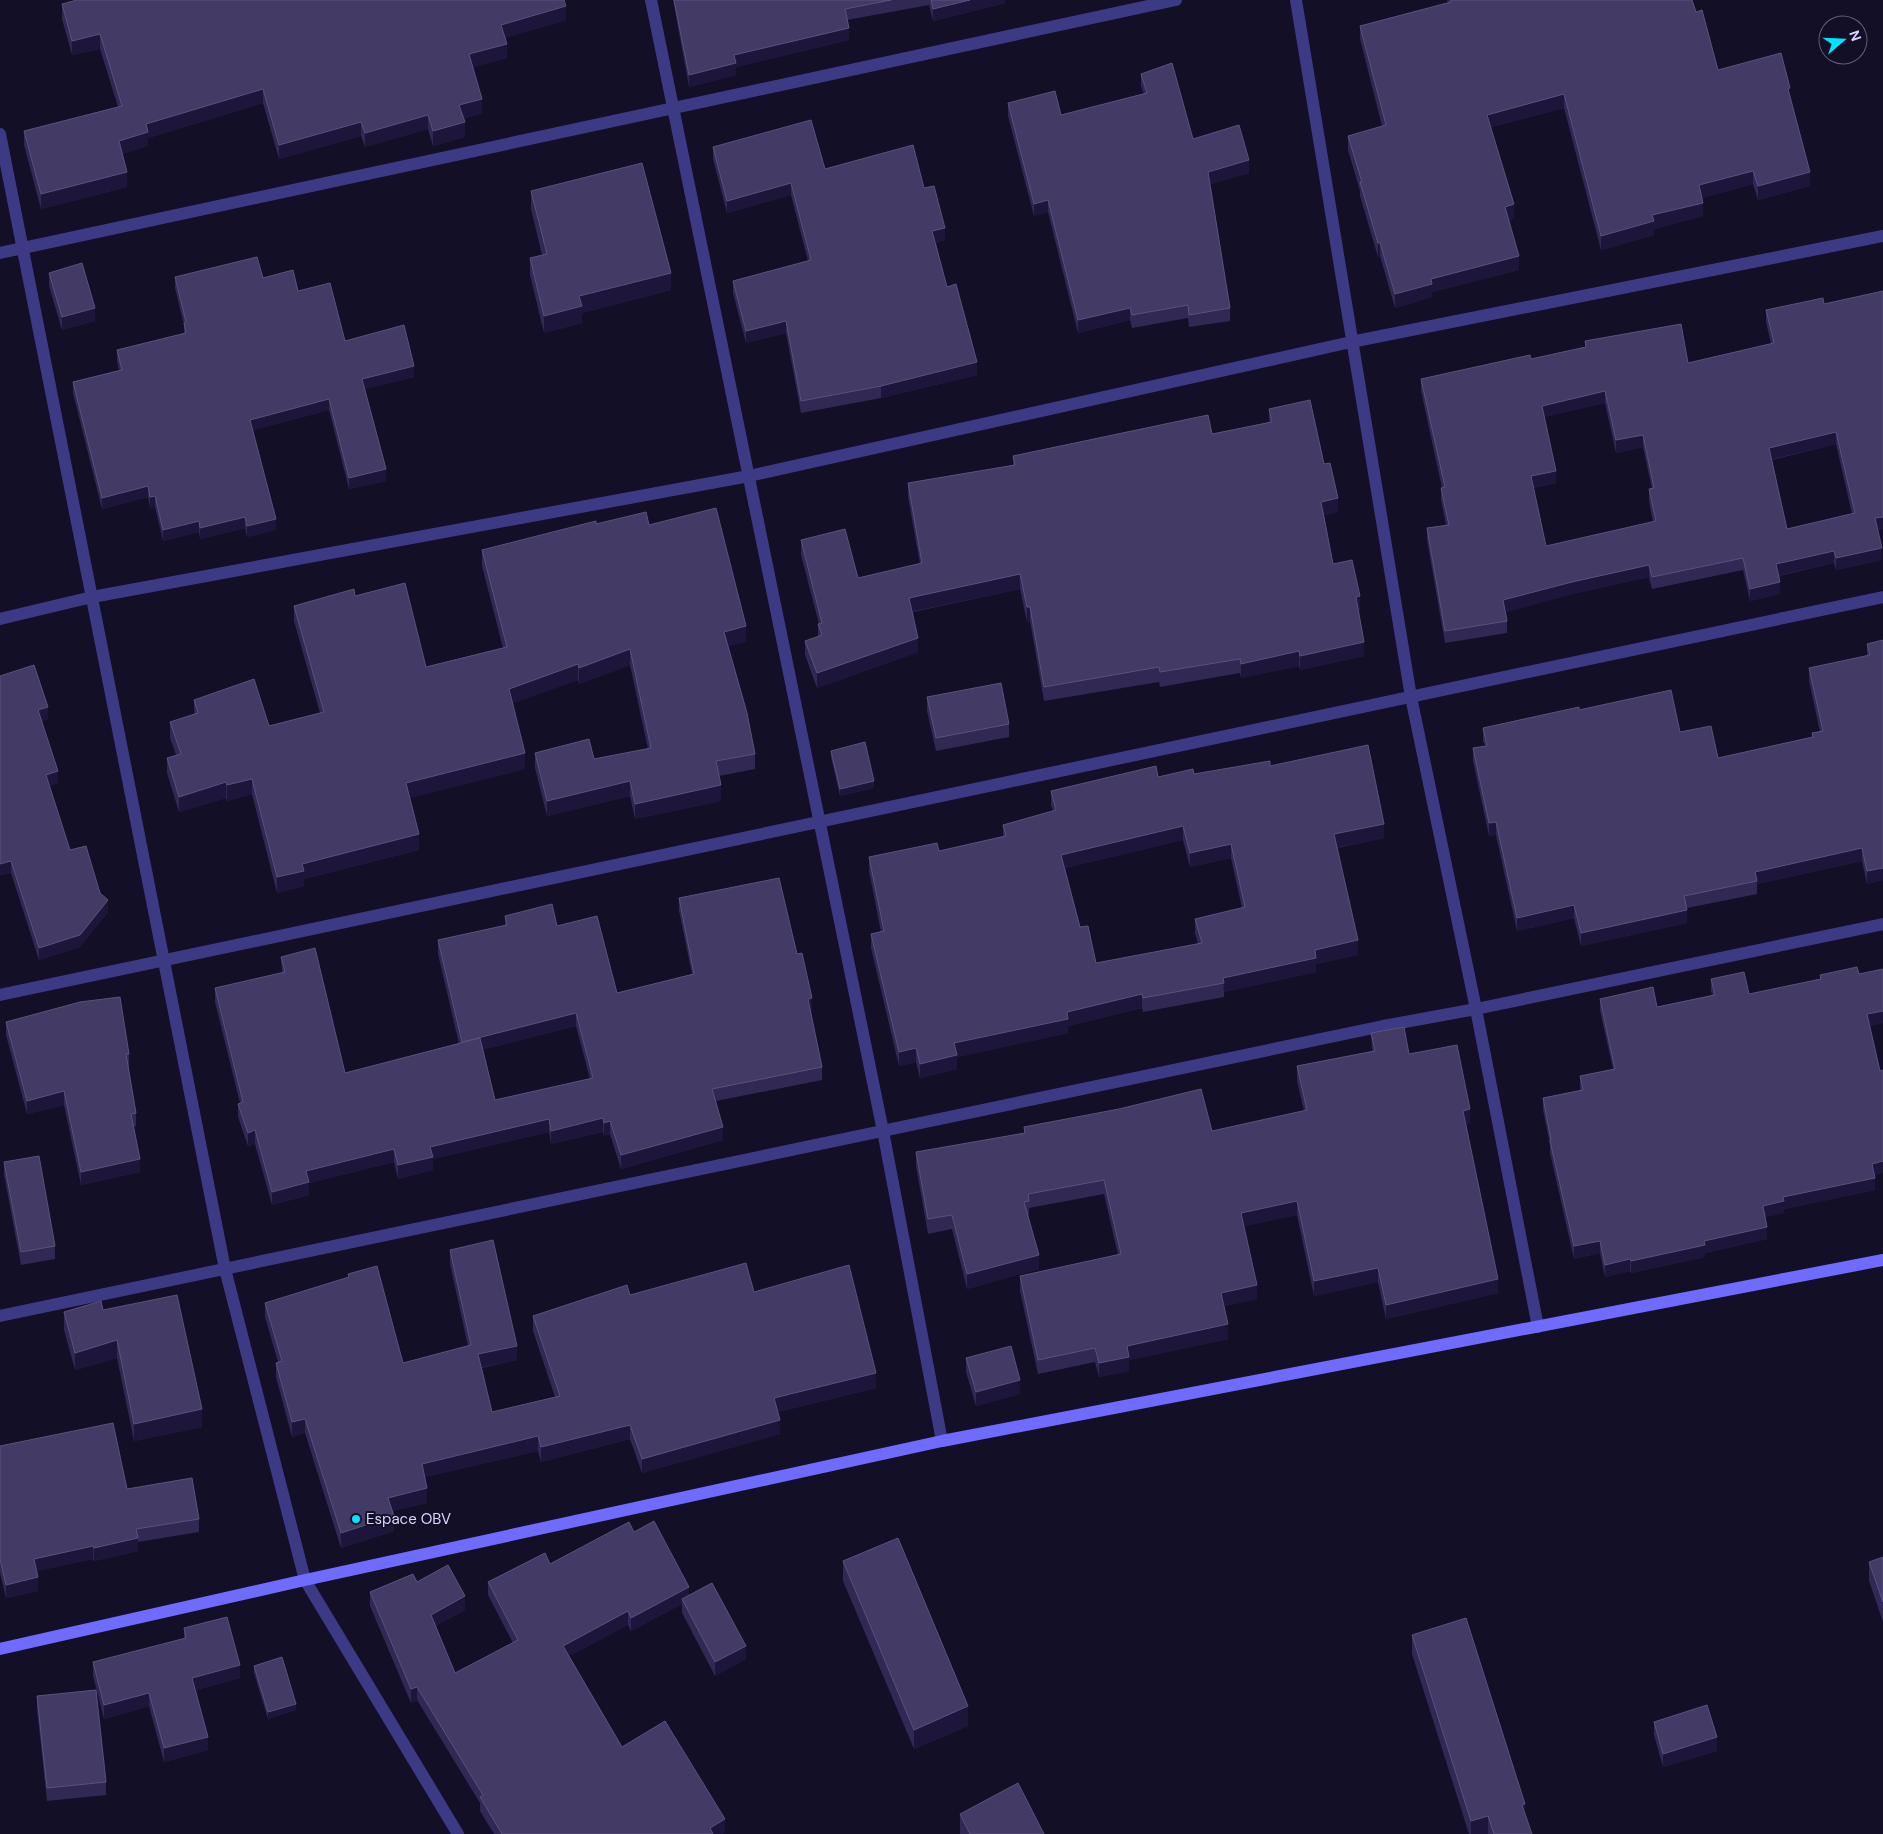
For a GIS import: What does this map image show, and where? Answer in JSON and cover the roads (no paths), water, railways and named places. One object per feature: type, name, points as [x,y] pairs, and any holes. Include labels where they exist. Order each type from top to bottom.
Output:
[{"type":"street","points":[[651,0],[883,1131],[942,1441]]},
{"type":"street","points":[[0,253],[1176,0]]},
{"type":"street","points":[[1296,0],[1411,697],[1476,1009],[1538,1327]]},
{"type":"street","points":[[0,134],[225,1269],[304,1580],[458,1834]]},
{"type":"street","points":[[0,619],[92,597],[749,476],[1351,342],[1883,236]]},
{"type":"street","points":[[0,995],[1883,598]]},
{"type":"street","points":[[0,1316],[1383,1026],[1476,1009],[1883,924]]},
{"type":"street","points":[[0,1649],[304,1580],[942,1441],[1883,1260]]},
{"type":"place","name":"Espace OBV","points":[[356,1519]]}]
